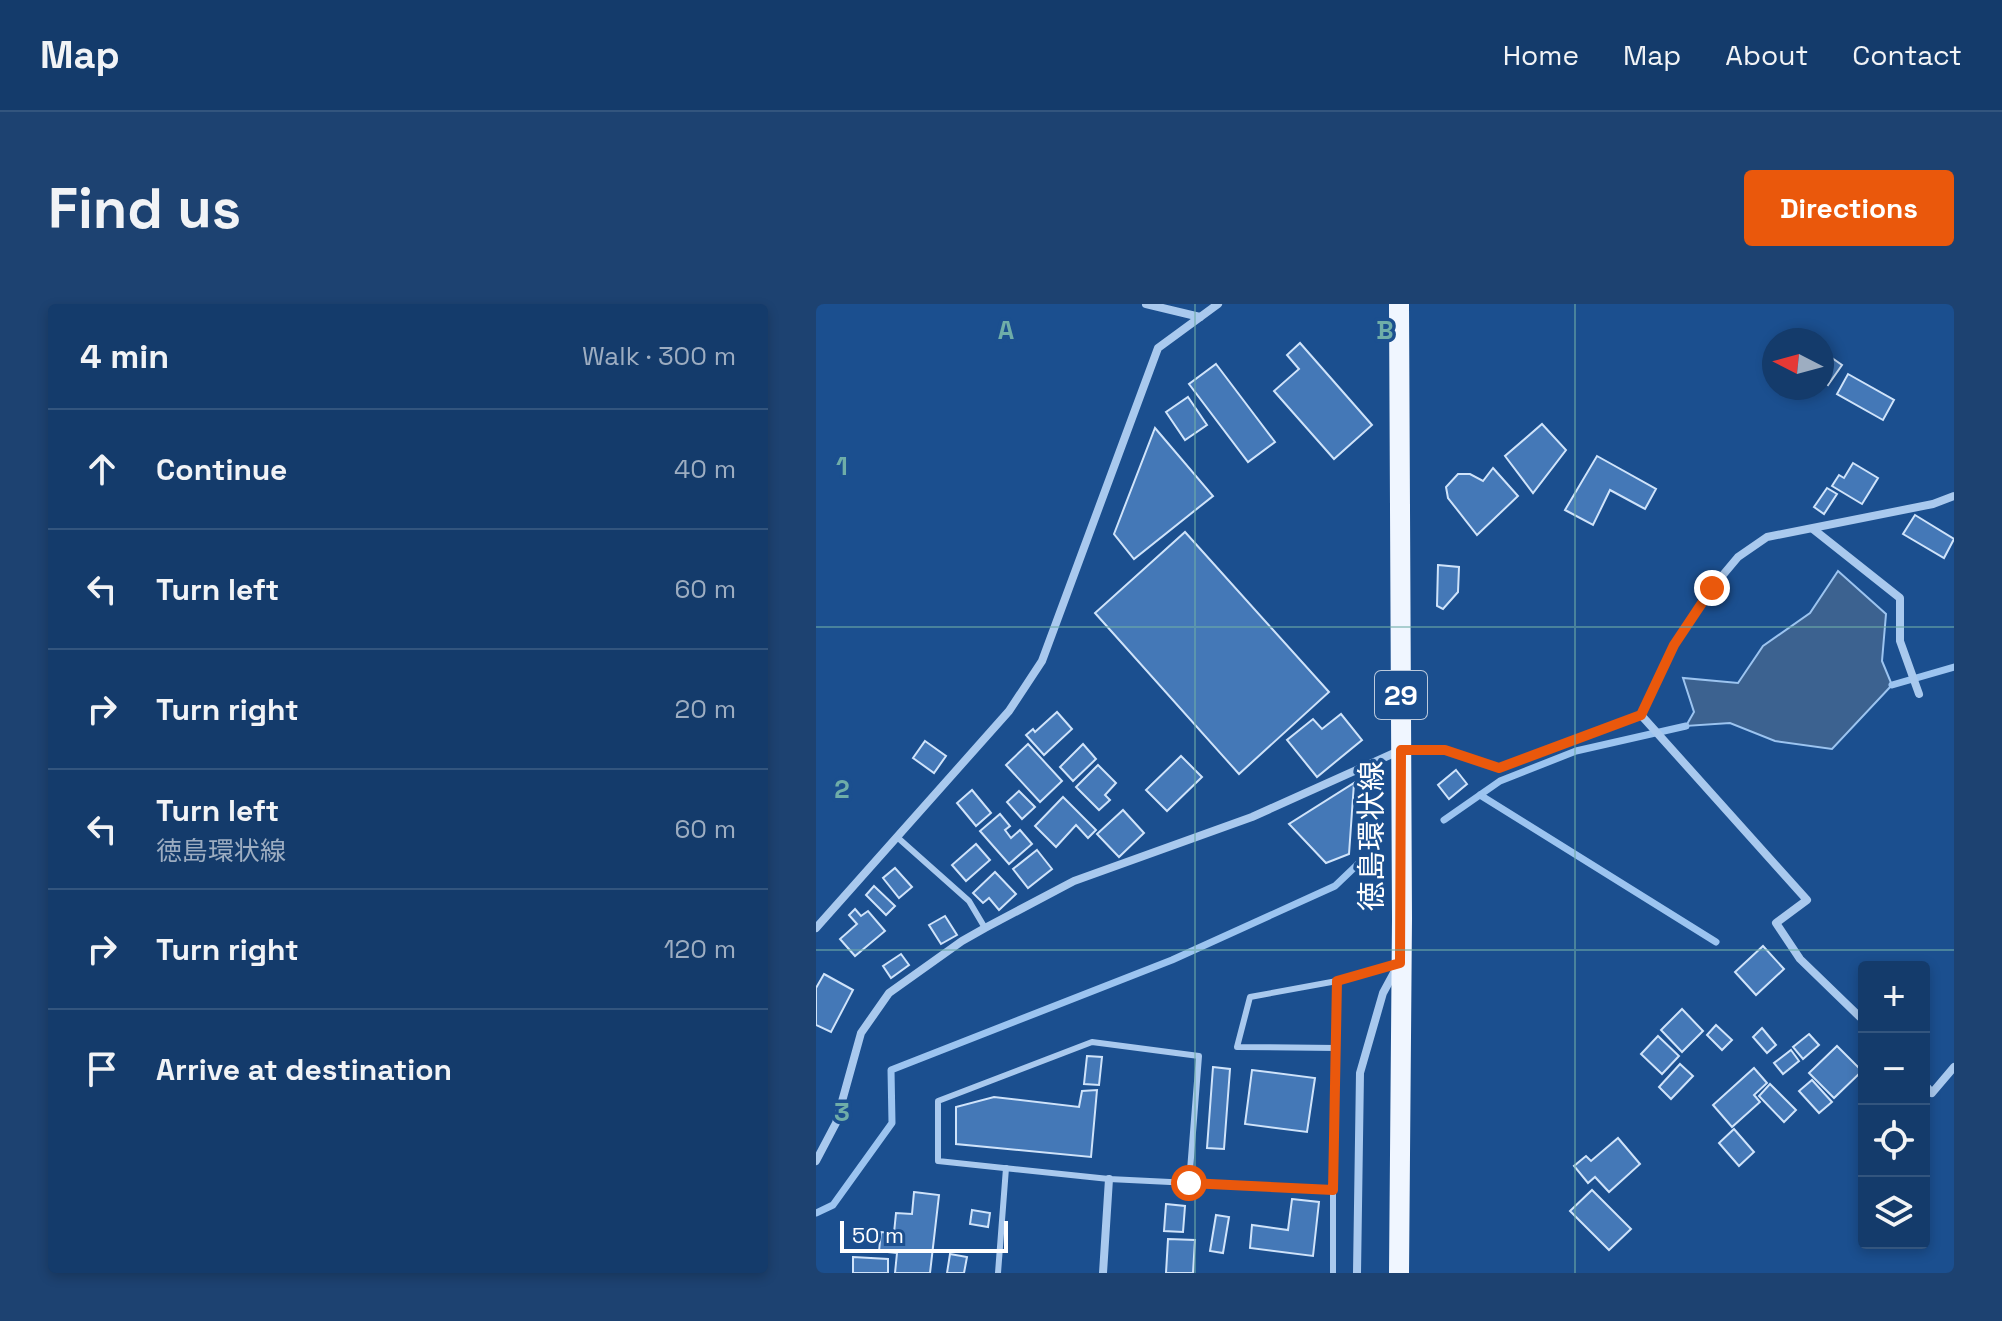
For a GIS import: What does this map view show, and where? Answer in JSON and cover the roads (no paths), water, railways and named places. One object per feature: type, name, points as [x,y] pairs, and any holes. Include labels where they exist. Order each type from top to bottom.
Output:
[{"type":"main road","name":"徳島環状線","points":[[1399,304],[1399,1273]]},
{"type":"street","points":[[1146,304],[1200,317]]},
{"type":"street","points":[[816,928],[1009,711],[1042,661],[1158,348],[1218,304]]},
{"type":"street","points":[[816,1161],[836,1123],[861,1033],[889,993],[962,941],[1074,881],[1252,817],[1401,750],[1445,750],[1499,768],[1641,715],[1674,645],[1712,588],[1738,557],[1767,537],[1933,504],[1954,496]]},
{"type":"street","points":[[1813,529],[1900,598],[1900,641],[1919,694]]},
{"type":"street","points":[[1641,715],[1807,900],[1776,923],[1800,959],[1858,1015]]},
{"type":"street","points":[[1357,1273],[1360,1073],[1383,993],[1400,963]]},
{"type":"street","points":[[1930,1091],[1932,1093],[1954,1067]]},
{"type":"street","points":[[1103,1273],[1109,1179]]},
{"type":"lane","points":[[897,837],[969,901],[985,928]]},
{"type":"lane","points":[[1336,1048],[1237,1047],[1250,997],[1337,981],[1400,963]]},
{"type":"lane","points":[[1333,1273],[1337,981]]},
{"type":"lane","points":[[1189,1183],[1199,1056],[1092,1042],[938,1101],[938,1161],[1109,1179],[1189,1183],[1333,1190]]},
{"type":"lane","points":[[998,1273],[1006,1168]]},
{"type":"water","points":[[1838,571],[1886,614],[1882,661],[1892,685],[1832,749],[1775,741],[1730,723],[1686,726],[1694,712],[1683,678],[1738,683],[1763,646],[1810,613]]},
{"type":"waterway","points":[[1892,685],[1954,667]]},
{"type":"waterway","points":[[1444,820],[1500,781],[1576,751],[1686,726]]},
{"type":"waterway","points":[[1480,795],[1716,942]]},
{"type":"waterway","points":[[816,1213],[833,1205],[892,1123],[891,1070],[1172,960],[1335,886],[1358,864]]}]
